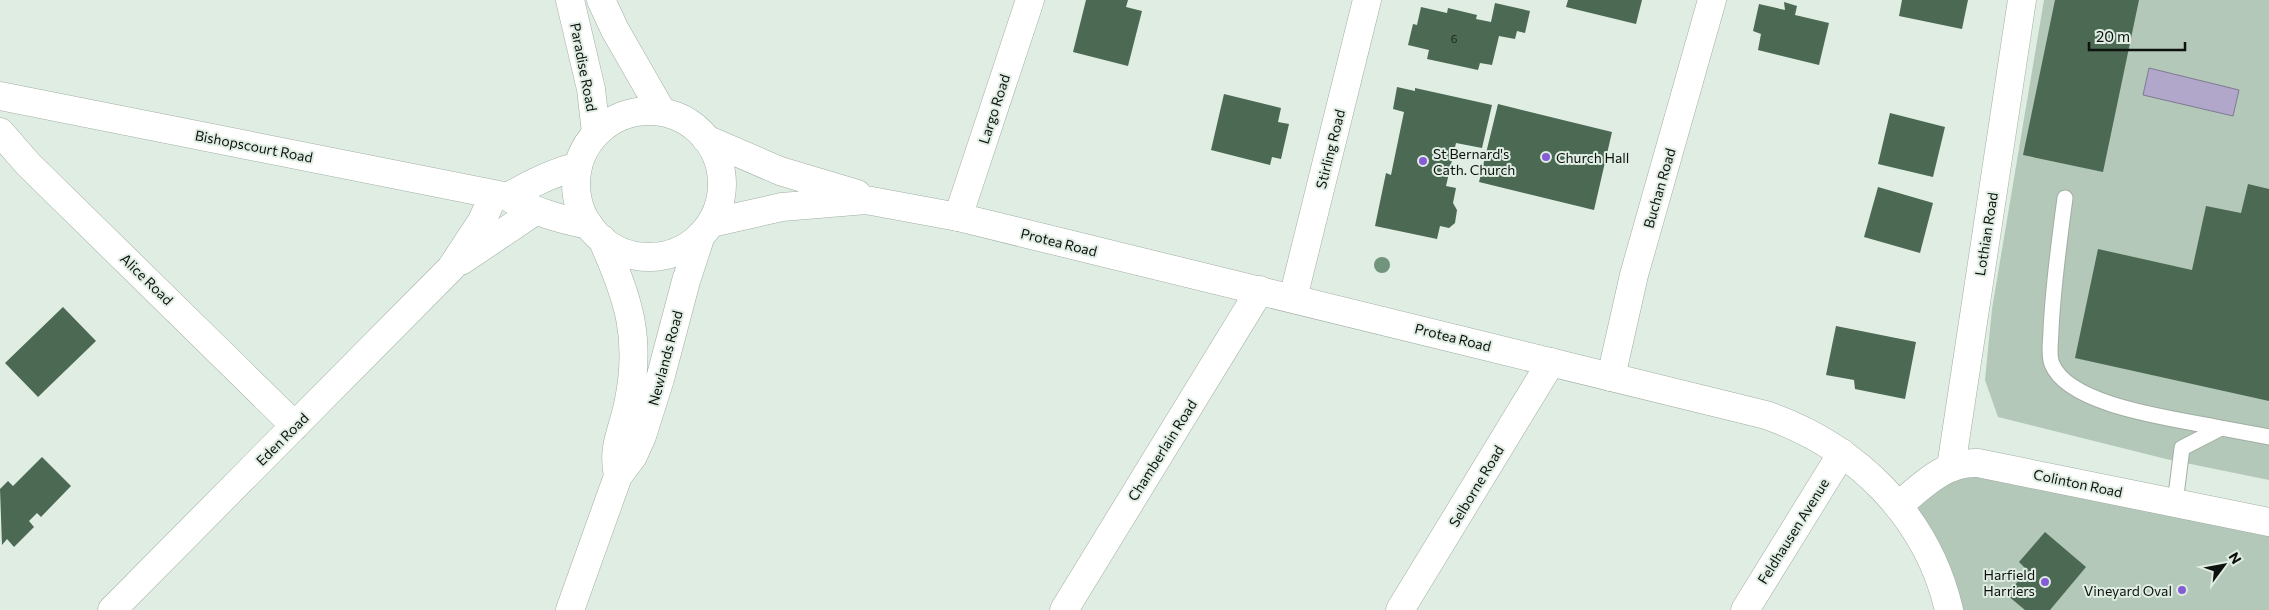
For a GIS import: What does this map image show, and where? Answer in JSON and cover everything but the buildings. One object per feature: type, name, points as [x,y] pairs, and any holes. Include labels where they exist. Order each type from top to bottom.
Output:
[{"type":"street","name":"Paradise Road","points":[[570,0],[591,89],[596,134]]},
{"type":"street","points":[[601,0],[615,30],[662,112]]},
{"type":"street","name":"Largo Road","points":[[958,218],[1030,0]]},
{"type":"street","name":"Stirling Road","points":[[1293,298],[1367,0]]},
{"type":"street","name":"Buchan Road","points":[[1611,377],[1634,275],[1712,0]]},
{"type":"street","name":"Lothian Road","points":[[1951,467],[2022,0]]},
{"type":"street","name":"Bishopscourt Road","points":[[0,96],[501,196],[535,212],[596,232]]},
{"type":"street","points":[[650,111],[662,112],[683,120],[706,138],[716,156],[721,178],[719,205],[706,229],[691,243],[670,254],[646,257],[622,252],[596,232],[580,208],[577,196],[578,166],[585,149],[596,134],[615,119],[626,114],[650,111]]},
{"type":"street","name":"Alice Road","points":[[0,132],[28,164],[296,426]]},
{"type":"street","name":"Protea Road","points":[[706,138],[780,171],[858,194],[866,200]]},
{"type":"street","points":[[501,196],[554,172],[578,166]]},
{"type":"street","name":"Eden Road","points":[[112,610],[451,268],[501,196]]},
{"type":"street","name":"Protea Road","points":[[706,229],[782,207],[866,200],[958,218],[1260,290],[1766,415],[1805,430],[1842,452],[1868,473],[1898,506],[1924,545],[1936,570],[1949,610]]},
{"type":"street","name":"Eden Road","points":[[451,268],[535,212]]},
{"type":"street","name":"Newlands Road","points":[[570,610],[618,476],[633,456],[642,436],[660,379],[686,281],[706,229]]},
{"type":"street","name":"Newlands Road","points":[[596,232],[625,295],[634,336],[634,363],[628,405],[615,450],[618,476]]},
{"type":"street","name":"Chamberlain Road","points":[[1064,610],[1260,290]]},
{"type":"street","name":"Selborne Road","points":[[1400,610],[1551,362]]},
{"type":"street","name":"Feldhausen Avenue","points":[[1745,610],[1842,452]]},
{"type":"street","name":"Colinton Road","points":[[1898,506],[1943,470],[1964,463],[1978,463],[2269,522]]},
{"type":"lane","points":[[2065,198],[2053,295],[2050,347],[2052,363],[2060,378],[2072,388],[2121,407],[2269,437]]},
{"type":"lane","points":[[2175,503],[2182,448],[2221,428]]},
{"type":"green space","points":[[2044,0],[2269,0],[2269,480],[2166,459],[1998,417],[1985,380],[1992,309]]},
{"type":"green space","points":[[1943,470],[2269,522],[2269,610],[1949,610],[1908,519]]},
{"type":"shaded area","points":[[2149,68],[2239,90],[2233,116],[2143,95]]},
{"type":"place","name":"Church Hall","points":[[1546,157]]},
{"type":"place","name":"St Bernard's Cath. Church","points":[[1423,161]]},
{"type":"place","name":"Harfield Harriers","points":[[2045,582]]},
{"type":"place","name":"Vineyard Oval","points":[[2182,590]]}]
